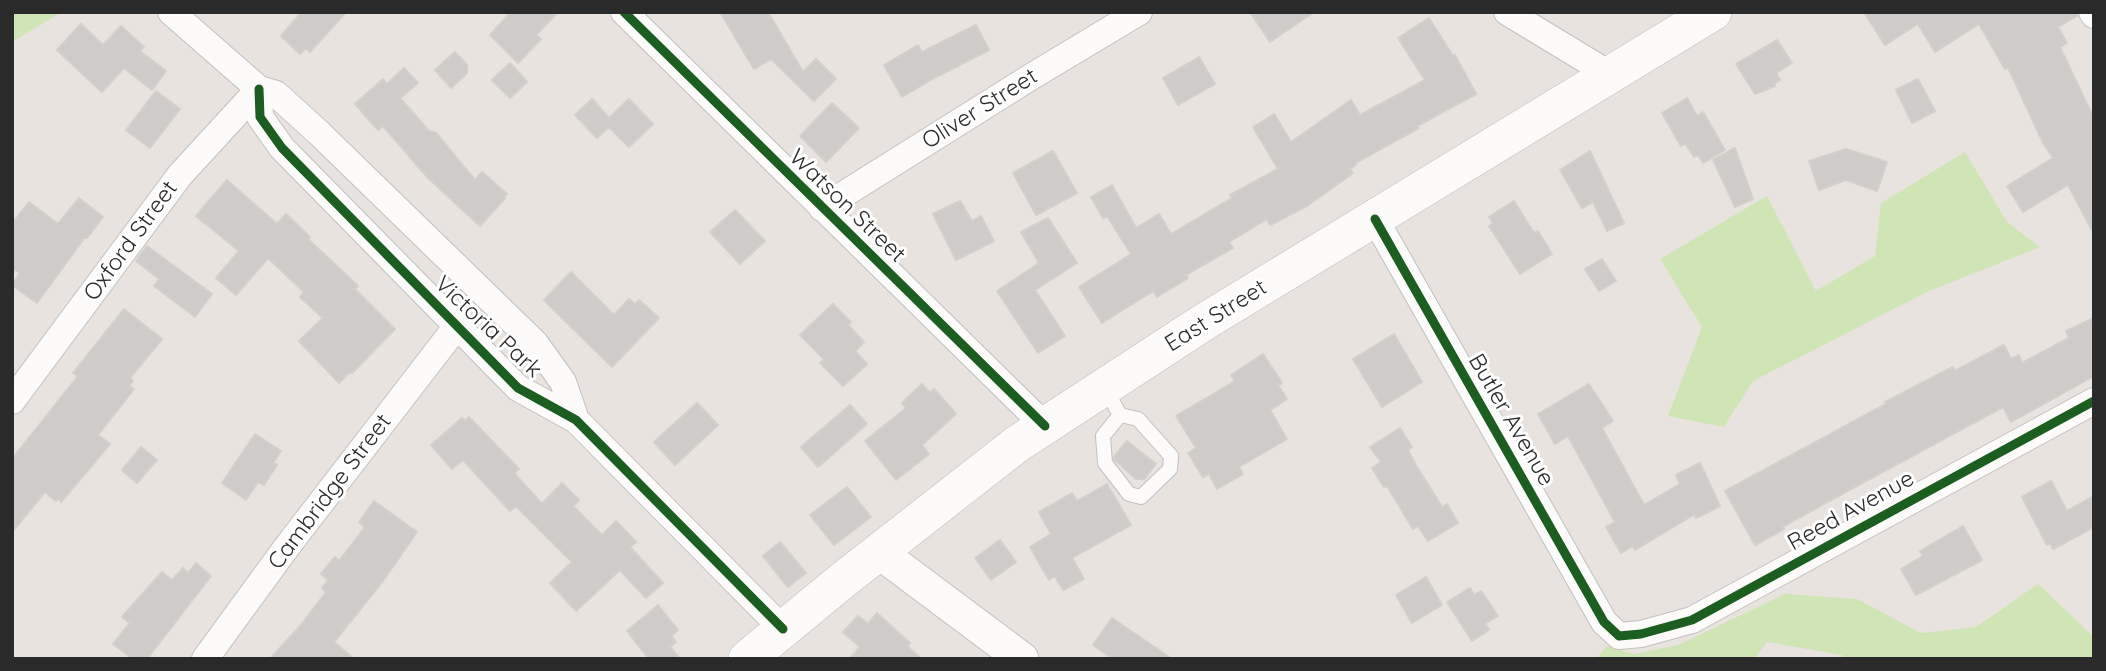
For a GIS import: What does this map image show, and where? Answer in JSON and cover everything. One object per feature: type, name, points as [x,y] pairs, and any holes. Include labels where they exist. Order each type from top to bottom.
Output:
[{"type":"main road","name":"East Street","points":[[747,659],[1017,444],[1045,426],[1112,401],[1204,322],[1713,12]]},
{"type":"street","name":"Victoria Park","points":[[171,12],[258,89],[276,93],[319,132],[535,343],[563,382],[576,420]]},
{"type":"street","name":"Watson Street","points":[[624,12],[1045,426]]},
{"type":"street","name":"Oliver Street","points":[[822,208],[1139,12]]},
{"type":"street","points":[[1507,12],[1611,75]]},
{"type":"street","name":"Victoria Park","points":[[258,89],[260,117],[282,148],[519,388],[576,420],[783,629]]},
{"type":"street","name":"Oxford Street","points":[[17,384],[180,175],[258,89]]},
{"type":"street","name":"Butler Avenue","points":[[1375,219],[1604,622],[1619,636]]},
{"type":"street","name":"Cambridge Street","points":[[205,659],[286,548],[457,326]]},
{"type":"street","name":"Reed Avenue","points":[[1619,636],[1641,634],[1692,620],[2094,401]]},
{"type":"street","points":[[879,552],[1022,659]]},
{"type":"lane","points":[[1112,401],[1138,419],[1171,456],[1170,469],[1141,497],[1129,494],[1105,463],[1103,436],[1112,401]]},
{"type":"green space","points":[[12,12],[62,12],[12,42]]},
{"type":"green space","points":[[1965,152],[2007,222],[2040,247],[1929,291],[1753,381],[1724,427],[1668,416],[1702,327],[1660,259],[1767,196],[1816,291],[1875,256],[1881,203]]},
{"type":"green space","points":[[2038,584],[2094,637],[2094,659],[1842,659],[1842,655],[1767,642],[1754,659],[1596,659],[1607,646],[1634,654],[1678,645],[1785,594],[1857,599],[1921,633],[1976,627]]},
{"type":"building","points":[[302,12],[346,12],[310,52],[306,48],[300,54],[281,36]]},
{"type":"building","points":[[511,12],[558,12],[536,35],[541,39],[518,63],[490,35]]},
{"type":"building","points":[[720,12],[768,12],[803,72],[816,59],[836,79],[814,101],[771,59],[754,69]]},
{"type":"building","points":[[1250,12],[1314,12],[1270,42]]},
{"type":"building","points":[[1864,12],[2076,12],[2077,16],[2058,27],[2067,43],[2060,47],[2094,119],[2094,234],[2068,185],[2023,212],[2007,186],[2053,158],[2043,143],[2008,67],[2005,69],[1979,24],[1935,52],[1918,24],[1885,45]]},
{"type":"building","points":[[1429,18],[1453,56],[1455,55],[1476,94],[1355,163],[1350,169],[1353,173],[1307,206],[1270,225],[1267,219],[1229,242],[1233,248],[1186,275],[1188,278],[1157,297],[1153,291],[1102,323],[1079,287],[1131,254],[1107,216],[1103,218],[1091,197],[1112,185],[1136,228],[1159,214],[1171,234],[1232,198],[1230,195],[1278,169],[1253,127],[1274,114],[1291,142],[1351,100],[1360,115],[1425,80],[1398,38]]},
{"type":"building","points":[[81,24],[103,45],[121,26],[144,47],[140,51],[166,71],[152,90],[124,68],[102,92],[57,50]]},
{"type":"building","points":[[976,25],[989,50],[902,97],[884,65],[918,45],[922,52]]},
{"type":"building","points":[[1777,40],[1792,63],[1776,73],[1780,80],[1775,86],[1755,94],[1736,64]]},
{"type":"building","points":[[455,52],[467,65],[467,73],[451,88],[435,70]]},
{"type":"building","points":[[1199,57],[1215,84],[1178,105],[1163,78]]},
{"type":"building","points":[[510,63],[527,82],[510,98],[492,80]]},
{"type":"building","points":[[404,68],[418,83],[400,98],[429,131],[436,133],[475,180],[482,172],[507,194],[480,226],[427,177],[383,126],[378,130],[355,104],[383,79],[387,84]]},
{"type":"building","points":[[1918,79],[1935,111],[1912,123],[1896,90]]},
{"type":"building","points":[[156,91],[180,109],[150,148],[126,130]]},
{"type":"building","points":[[1687,98],[1697,116],[1703,112],[1725,150],[1703,163],[1698,155],[1694,157],[1685,143],[1681,146],[1662,113]]},
{"type":"building","points":[[592,99],[609,118],[629,99],[653,124],[629,147],[609,127],[597,138],[575,115]]},
{"type":"building","points":[[832,103],[859,128],[826,162],[800,136]]},
{"type":"building","points":[[1735,148],[1753,199],[1735,207],[1713,160]]},
{"type":"building","points":[[1846,149],[1887,162],[1877,191],[1846,180],[1819,190],[1809,161]]},
{"type":"building","points":[[1053,151],[1077,193],[1036,215],[1013,173]]},
{"type":"building","points":[[1590,151],[1624,223],[1607,231],[1593,202],[1582,208],[1560,170]]},
{"type":"building","points":[[227,180],[277,224],[286,214],[310,237],[308,239],[358,286],[355,289],[395,329],[339,383],[299,341],[323,318],[300,297],[304,292],[268,258],[236,295],[216,278],[239,251],[196,216]]},
{"type":"building","points":[[79,198],[103,217],[87,238],[85,237],[37,303],[12,285],[20,273],[12,268],[12,224],[29,202],[58,224]]},
{"type":"building","points":[[960,201],[972,221],[981,216],[994,241],[956,260],[933,214]]},
{"type":"building","points":[[1514,201],[1534,233],[1538,231],[1552,254],[1520,274],[1489,226],[1493,223],[1489,217]]},
{"type":"building","points":[[735,210],[765,241],[740,264],[710,232]]},
{"type":"building","points":[[1048,218],[1077,263],[1035,290],[1065,336],[1038,353],[997,291],[1039,263],[1021,232]]},
{"type":"building","points":[[147,246],[212,294],[195,317],[154,286],[159,279],[136,261]]},
{"type":"building","points":[[1602,259],[1616,281],[1599,291],[1585,269]]},
{"type":"building","points":[[571,272],[614,315],[629,299],[635,304],[639,300],[659,318],[612,367],[544,300]]},
{"type":"building","points":[[833,304],[851,322],[848,325],[864,342],[855,351],[867,364],[843,386],[820,363],[824,359],[800,335]]},
{"type":"building","points":[[124,309],[162,339],[130,378],[133,381],[129,386],[134,389],[98,435],[110,444],[61,502],[45,492],[12,532],[12,459],[78,376],[73,373]]},
{"type":"building","points":[[2094,318],[2094,376],[2011,422],[2003,407],[1782,527],[1784,529],[1755,545],[1725,491],[1953,367],[1955,371],[2004,345],[2011,359],[2019,355],[2022,363],[2069,338],[2066,331]]},
{"type":"building","points":[[1394,334],[1422,382],[1382,407],[1353,359]]},
{"type":"building","points":[[1263,354],[1282,383],[1278,385],[1287,399],[1270,410],[1287,439],[1239,467],[1243,474],[1217,489],[1209,474],[1203,477],[1188,453],[1196,448],[1176,416],[1235,381],[1231,375]]},
{"type":"building","points":[[922,384],[930,393],[934,389],[956,414],[922,445],[929,454],[896,480],[865,441],[906,408],[902,403]]},
{"type":"building","points":[[1589,384],[1613,421],[1602,428],[1644,505],[1680,484],[1676,475],[1700,463],[1720,506],[1696,518],[1695,514],[1635,550],[1633,546],[1621,553],[1606,527],[1615,522],[1568,436],[1555,444],[1538,414]]},
{"type":"building","points":[[697,403],[718,425],[675,465],[654,442]]},
{"type":"building","points":[[850,405],[867,424],[818,467],[801,447]]},
{"type":"building","points":[[469,417],[519,469],[514,473],[542,504],[562,483],[579,500],[573,506],[602,535],[616,521],[636,542],[630,547],[663,583],[646,598],[620,570],[576,611],[550,583],[572,562],[516,506],[510,511],[463,460],[452,469],[431,445],[462,418],[465,421]]},
{"type":"building","points":[[1400,428],[1412,447],[1408,450],[1417,467],[1442,507],[1447,504],[1458,523],[1428,541],[1418,526],[1413,529],[1387,486],[1384,487],[1372,468],[1381,462],[1370,447]]},
{"type":"building","points":[[255,434],[281,451],[273,463],[277,465],[264,485],[258,482],[246,500],[222,483]]},
{"type":"building","points":[[1127,441],[1156,464],[1144,479],[1136,479],[1114,459]]},
{"type":"building","points":[[141,447],[157,460],[137,483],[122,470]]},
{"type":"building","points":[[2051,481],[2067,511],[2094,496],[2094,527],[2053,549],[2050,543],[2047,545],[2022,497]]},
{"type":"building","points":[[1107,484],[1131,525],[1072,558],[1084,579],[1063,590],[1055,576],[1049,580],[1030,547],[1051,534],[1039,512],[1072,493],[1077,501]]},
{"type":"building","points":[[847,487],[871,517],[834,545],[810,515]]},
{"type":"building","points":[[374,501],[417,532],[383,581],[334,642],[354,659],[270,659],[326,592],[322,588],[328,580],[321,574],[335,557],[339,561],[365,527],[359,522]]},
{"type":"building","points":[[1963,526],[1982,560],[1916,595],[1901,569],[1923,556],[1920,551]]},
{"type":"building","points":[[1000,540],[1016,562],[991,580],[975,558]]},
{"type":"building","points":[[780,542],[806,573],[788,587],[763,556]]},
{"type":"building","points":[[196,563],[211,576],[147,659],[133,659],[113,644],[130,623],[122,617],[162,572],[172,580],[183,568],[188,573]]},
{"type":"building","points":[[1426,577],[1442,605],[1412,623],[1396,595]]},
{"type":"building","points":[[1470,588],[1474,595],[1481,591],[1498,616],[1485,623],[1489,630],[1472,641],[1447,602]]},
{"type":"building","points":[[658,605],[678,630],[671,636],[676,642],[670,647],[680,659],[649,659],[627,631]]},
{"type":"building","points":[[877,613],[910,643],[907,646],[921,659],[849,659],[860,647],[843,632],[858,616],[868,624]]},
{"type":"building","points":[[1112,618],[1172,659],[1113,659],[1093,645]]},
{"type":"cycle path","points":[[624,12],[1045,426]]},
{"type":"cycle path","points":[[259,89],[260,117],[282,148],[518,388],[576,420],[783,629]]},
{"type":"cycle path","points":[[1375,219],[1604,622],[1619,636],[1641,634],[1692,620],[2094,401]]}]
